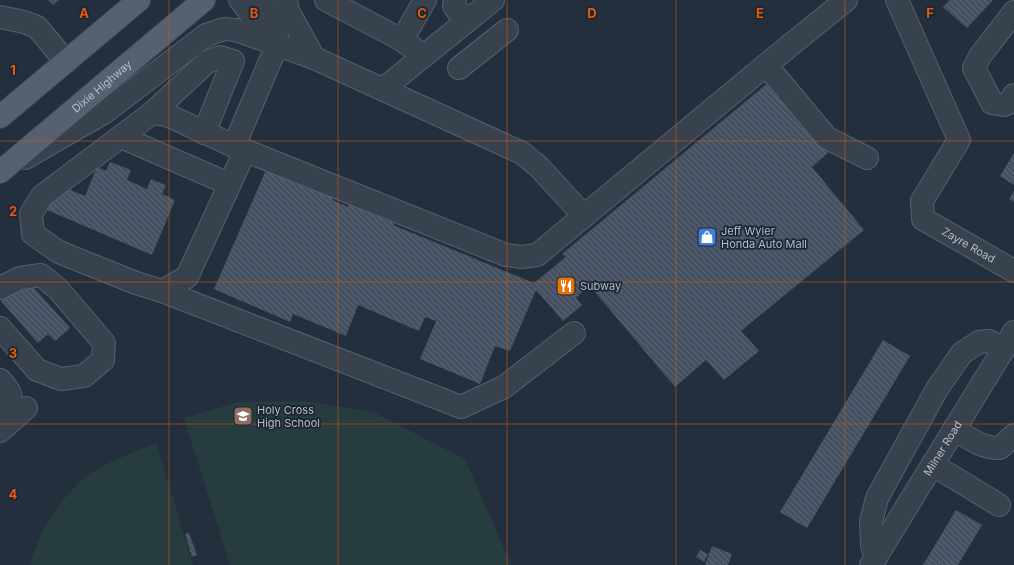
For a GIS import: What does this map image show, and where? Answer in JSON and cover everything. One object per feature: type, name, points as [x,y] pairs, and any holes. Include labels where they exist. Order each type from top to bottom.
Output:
[{"type":"main road","name":"Dixie Highway","points":[[0,172],[204,0]]},
{"type":"main road","points":[[0,117],[66,62],[128,3]]},
{"type":"street","points":[[240,0],[261,28],[277,40],[522,153],[539,167],[584,216]]},
{"type":"street","points":[[162,291],[187,277],[229,184],[239,148],[277,40],[275,19],[260,0]]},
{"type":"street","points":[[286,0],[288,11],[314,58]]},
{"type":"street","points":[[402,40],[425,0]]},
{"type":"street","points":[[383,89],[424,56],[455,7],[493,0]]},
{"type":"street","points":[[152,113],[167,115],[239,148],[506,255],[522,257],[537,255],[846,0]]},
{"type":"street","name":"Zayre Road","points":[[897,0],[959,140],[922,201],[923,219],[1014,271]]},
{"type":"street","points":[[330,1],[402,40],[424,56]]},
{"type":"street","points":[[1014,12],[980,56],[974,68],[992,103],[1004,105],[1010,102],[1014,95]]},
{"type":"street","points":[[0,18],[24,22],[37,27],[66,62]]},
{"type":"street","points":[[0,172],[106,112],[206,35],[224,29],[236,30],[277,40]]},
{"type":"street","points":[[459,68],[507,30]]},
{"type":"street","points":[[204,133],[232,61],[220,57],[207,62],[152,113],[42,196],[30,214],[33,234],[59,252],[136,283],[162,291],[461,407],[504,387],[574,333]]},
{"type":"street","points":[[766,65],[827,138],[867,158]]},
{"type":"street","points":[[121,137],[229,184]]},
{"type":"street","points":[[0,288],[20,278],[41,275],[58,289],[104,343],[102,360],[84,376],[61,379],[37,370],[0,328]]},
{"type":"street","points":[[874,562],[871,522],[877,498],[937,389],[962,353],[978,342],[1011,336]]},
{"type":"street","name":"Milner Road","points":[[874,562],[1011,336]]},
{"type":"street","points":[[0,380],[9,390],[11,396],[10,402],[0,413]]},
{"type":"street","points":[[0,431],[26,408]]},
{"type":"street","points":[[954,430],[982,446],[992,448],[1000,448],[1014,434]]},
{"type":"street","points":[[933,465],[999,505]]},
{"type":"green space","points":[[305,401],[373,412],[465,459],[511,565],[230,565],[184,418],[238,402]]},
{"type":"green space","points":[[156,443],[193,565],[30,565],[37,544],[52,515],[65,497],[85,477],[103,466]]},
{"type":"building","points":[[48,0],[59,0],[53,5]]},
{"type":"building","points":[[950,0],[993,0],[967,28],[943,7]]},
{"type":"building","points":[[768,83],[828,153],[812,167],[864,230],[741,331],[759,351],[724,380],[706,360],[675,387],[589,285],[576,298],[582,305],[563,321],[536,290],[510,351],[495,346],[480,384],[420,359],[436,321],[425,317],[419,331],[358,305],[346,336],[293,314],[290,322],[214,289],[266,170],[333,198],[332,200],[348,207],[349,204],[394,223],[393,225],[534,283],[566,257],[562,254]]},
{"type":"building","points":[[1014,153],[1014,185],[1000,176]]},
{"type":"building","points":[[110,162],[131,170],[127,180],[147,189],[151,179],[166,185],[162,194],[175,200],[152,255],[47,210],[58,185],[85,196],[97,167],[106,171]]},
{"type":"building","points":[[1014,191],[1014,202],[1009,199]]},
{"type":"building","points":[[26,279],[70,328],[55,341],[48,334],[38,343],[1,301]]},
{"type":"building","points":[[883,340],[910,356],[807,528],[780,512]]},
{"type":"building","points":[[956,510],[982,525],[958,565],[923,565]]},
{"type":"building","points":[[189,533],[197,555],[192,557],[185,534]]},
{"type":"building","points":[[712,546],[732,554],[728,565],[705,565]]},
{"type":"building","points":[[700,550],[708,554],[704,562],[696,557]]},
{"type":"place","name":"Jeff Wyler Honda Auto Mall","points":[[707,237]]},
{"type":"place","name":"Subway","points":[[566,286]]},
{"type":"place","name":"Holy Cross High School","points":[[243,416]]}]
